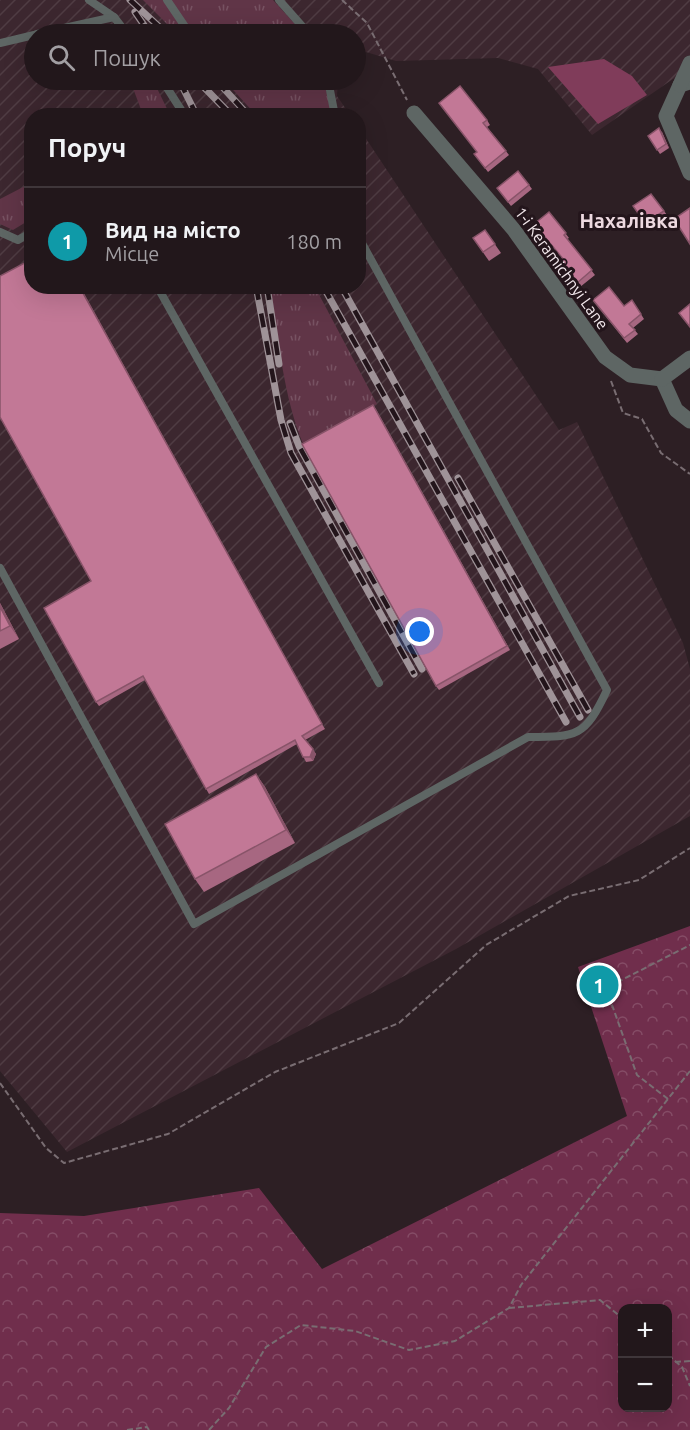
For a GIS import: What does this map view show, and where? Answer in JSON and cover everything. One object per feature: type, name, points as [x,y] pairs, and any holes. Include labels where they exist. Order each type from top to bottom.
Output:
[{"type":"street","points":[[690,63],[685,84],[666,116],[690,173]]},
{"type":"street","name":"1-i Keramichnyi Lane","points":[[414,114],[514,230],[605,357],[630,375],[663,379]]},
{"type":"street","points":[[690,358],[663,379],[676,410],[690,421]]},
{"type":"lane","points":[[89,0],[114,17],[119,24]]},
{"type":"lane","points":[[167,0],[183,24]]},
{"type":"lane","points":[[279,0],[300,24]]},
{"type":"lane","points":[[84,24],[114,17]]},
{"type":"lane","points":[[0,43],[24,38]]},
{"type":"lane","points":[[168,90],[180,108]]},
{"type":"lane","points":[[330,90],[333,108]]},
{"type":"lane","points":[[0,232],[18,240],[24,237]]},
{"type":"lane","points":[[0,568],[194,924],[528,738],[570,737],[595,717],[607,690],[366,251]]},
{"type":"lane","points":[[161,294],[379,683]]},
{"type":"path","points":[[342,0],[368,22],[414,114]]},
{"type":"path","points":[[605,357],[613,390],[623,413],[642,419],[661,453],[690,474]]},
{"type":"path","points":[[0,1083],[46,1148],[64,1163],[168,1134],[275,1072],[399,1023],[486,945],[569,896],[639,880],[690,848]]},
{"type":"path","points":[[668,1099],[637,1075],[606,988],[690,945]]},
{"type":"path","points":[[509,1308],[521,1285],[690,1071]]},
{"type":"path","points":[[210,1430],[229,1408],[266,1347],[301,1325],[355,1332],[409,1350],[455,1341],[509,1308],[600,1300],[618,1315]]},
{"type":"path","points":[[671,1358],[682,1367],[690,1386]]},
{"type":"path","points":[[675,1362],[690,1361]]},
{"type":"path","points":[[127,1430],[147,1427],[149,1430]]},
{"type":"shaded area","points":[[0,0],[690,0],[690,74],[673,79],[592,135],[538,69],[498,58],[396,61],[366,52],[366,24],[24,24],[24,90],[337,90],[337,96],[345,108],[24,108],[24,294],[366,294],[366,139],[559,430],[577,422],[683,643],[690,669],[690,816],[456,949],[67,1152],[0,1071]]},
{"type":"shaded area","points":[[604,59],[632,76],[647,95],[598,124],[548,67]]},
{"type":"green space","points":[[143,0],[273,0],[295,24],[167,24]]},
{"type":"green space","points":[[134,90],[158,90],[167,108],[140,108]]},
{"type":"green space","points":[[233,90],[326,90],[330,108],[250,108]]},
{"type":"green space","points":[[24,187],[24,223],[13,230],[0,224],[0,199]]},
{"type":"green space","points":[[271,294],[319,294],[377,404],[304,446],[291,408]]},
{"type":"green space","points":[[690,926],[690,1430],[0,1430],[0,1213],[84,1216],[259,1188],[322,1269],[627,1116],[578,967]]},
{"type":"building","points":[[460,86],[487,120],[483,123],[506,151],[485,168],[474,154],[477,152],[439,103]]},
{"type":"building","points":[[659,128],[666,144],[657,150],[648,136]]},
{"type":"building","points":[[518,171],[529,185],[508,202],[497,188]]},
{"type":"building","points":[[651,194],[664,211],[645,223],[633,206]]},
{"type":"building","points":[[690,208],[690,244],[674,219]]},
{"type":"building","points":[[549,212],[592,270],[577,283],[561,262],[564,260],[534,224]]},
{"type":"building","points":[[485,230],[495,244],[483,252],[473,238]]},
{"type":"building","points":[[24,263],[24,294],[83,294],[322,724],[302,736],[313,749],[310,757],[303,757],[295,740],[206,789],[143,676],[96,702],[44,608],[91,581],[0,417],[0,276]]},
{"type":"building","points":[[609,287],[624,306],[632,300],[641,314],[629,324],[635,330],[624,338],[593,300]]},
{"type":"building","points":[[690,304],[690,327],[679,313]]},
{"type":"building","points":[[373,405],[507,646],[436,686],[302,444]]},
{"type":"building","points":[[0,607],[10,626],[0,631]]},
{"type":"building","points":[[256,774],[286,830],[195,879],[165,824]]},
{"type":"railway","points":[[130,0],[156,24]]},
{"type":"railway","points":[[135,12],[143,24]]},
{"type":"railway","points":[[184,90],[193,108]]},
{"type":"railway","points":[[207,90],[224,108]]},
{"type":"railway","points":[[225,90],[242,108]]},
{"type":"railway","points":[[257,294],[281,420],[291,453],[414,674]]},
{"type":"railway","points":[[268,294],[279,364]]},
{"type":"railway","points":[[327,294],[566,722]]},
{"type":"railway","points":[[345,294],[580,717]]},
{"type":"railway","points":[[290,423],[299,446],[422,669]]},
{"type":"railway","points":[[458,478],[588,710]]},
{"type":"place","name":"Вид на місто","points":[[599,985]]},
{"type":"district","name":"Нахалівка","points":[[629,221]]}]
